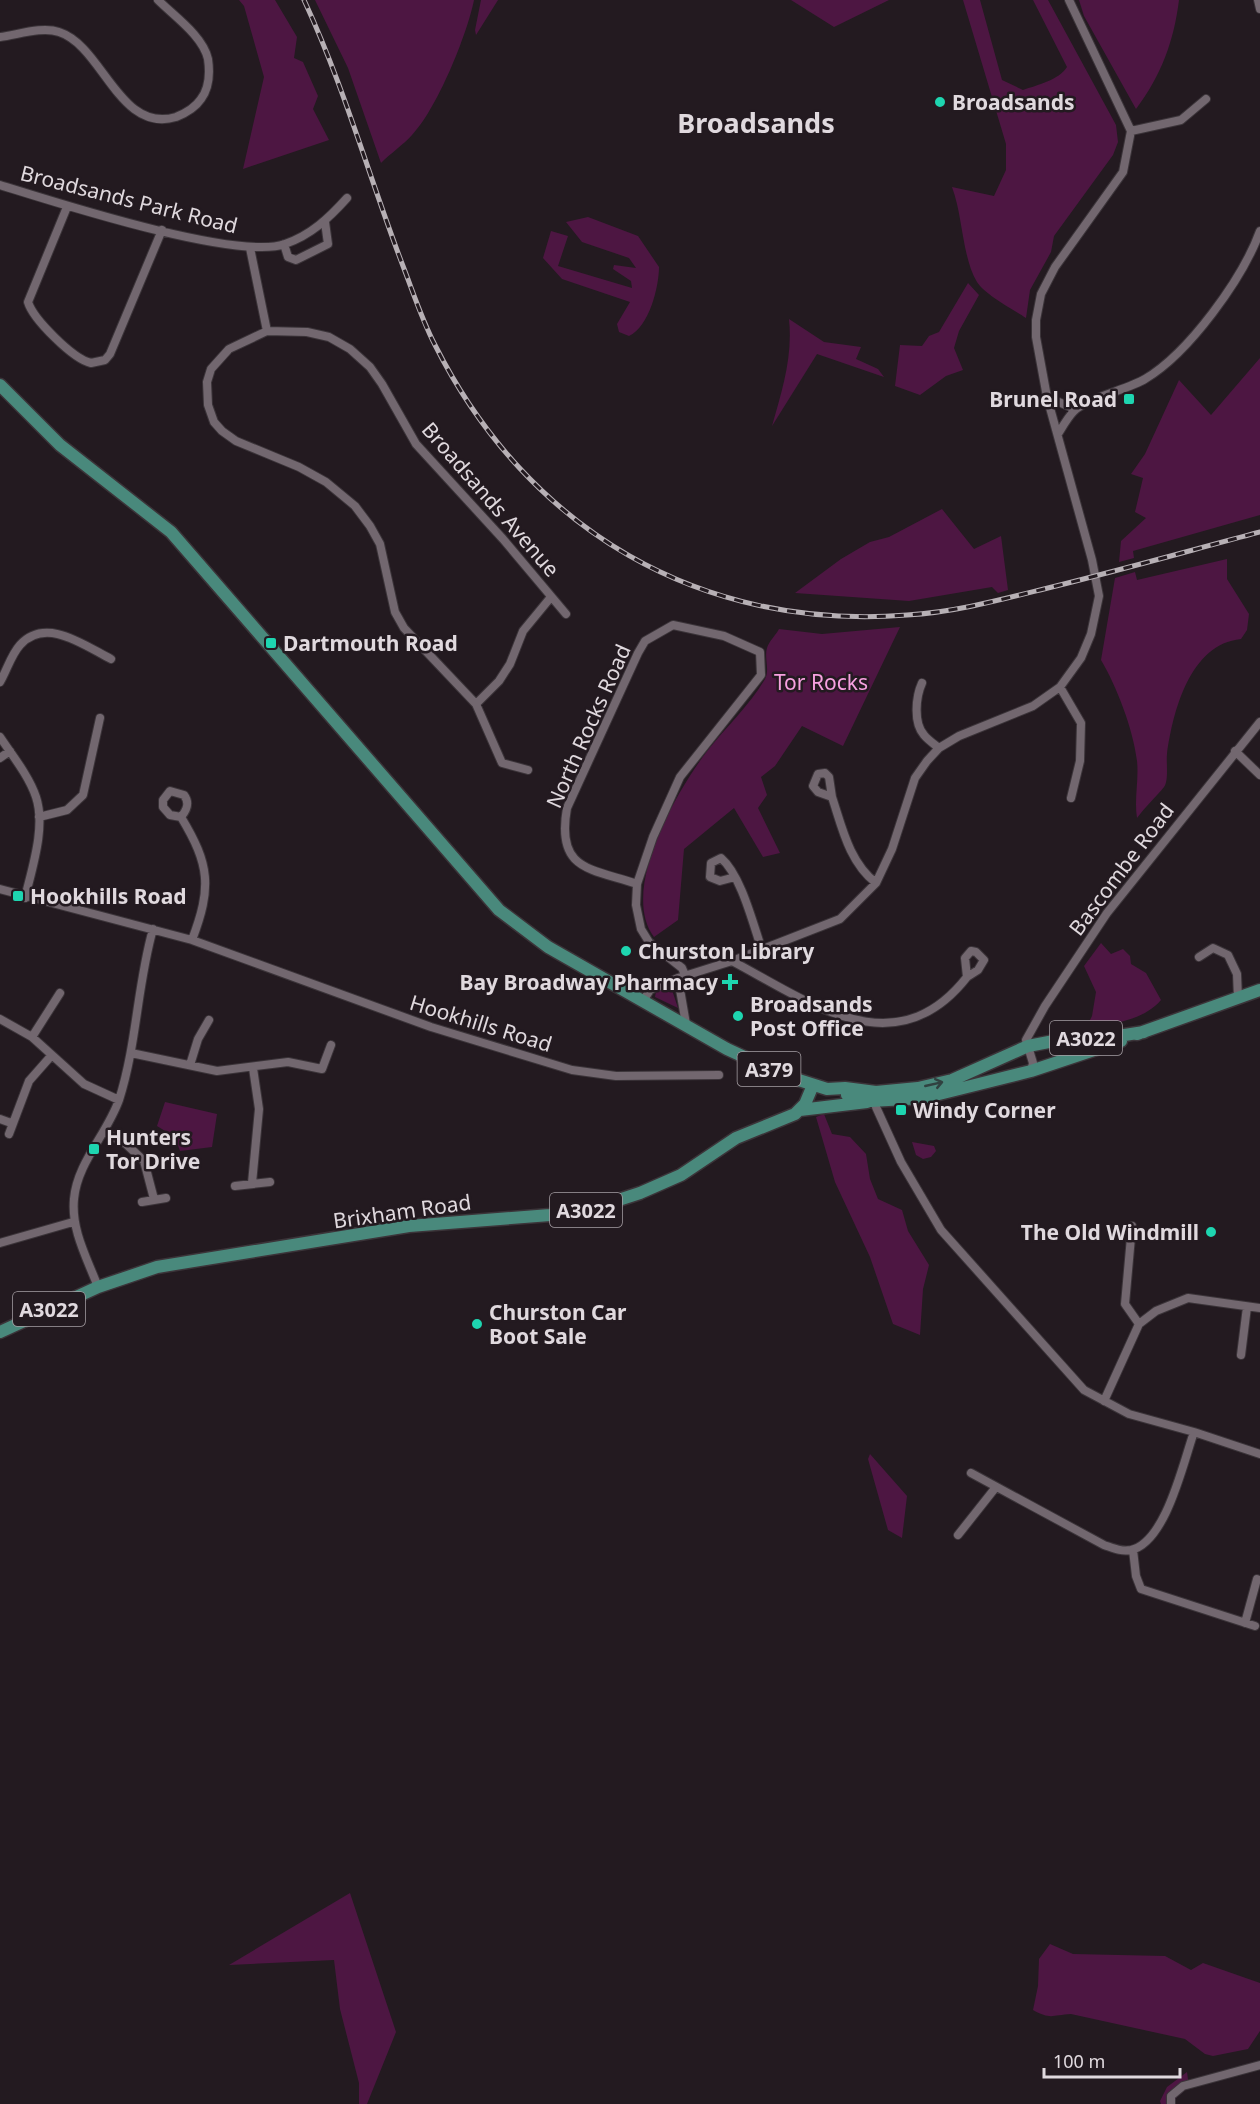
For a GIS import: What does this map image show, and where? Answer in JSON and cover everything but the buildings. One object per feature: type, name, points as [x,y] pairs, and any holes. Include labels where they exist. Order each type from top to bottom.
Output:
[{"type":"main road","name":"A379","points":[[0,385],[60,445],[171,532],[499,910],[548,946],[643,1001],[761,1066],[813,1085]]},
{"type":"main road","name":"A3022","points":[[874,1098],[923,1098],[1031,1071],[1260,990]]},
{"type":"main road","name":"A3022","points":[[874,1098],[952,1080],[1028,1046],[1054,1041],[1144,1032]]},
{"type":"main road","points":[[800,1110],[813,1085],[874,1098]]},
{"type":"main road","name":"Brixham Road","points":[[0,1332],[98,1287],[157,1267],[410,1226],[550,1215],[597,1207],[640,1193],[681,1175],[736,1138],[800,1110],[874,1098]]},
{"type":"street","points":[[0,38],[43,30],[59,32],[79,43],[123,97],[141,113],[171,118],[184,114],[202,98],[210,75],[207,56],[201,43],[158,0]]},
{"type":"street","points":[[643,1001],[650,990],[840,920],[876,882],[892,849],[915,778],[939,748],[975,728],[1033,706],[1060,687],[1082,658],[1097,614],[1099,596],[1047,398],[1035,337],[1041,294],[1055,267],[1123,172],[1131,132],[1069,0]]},
{"type":"street","points":[[1258,0],[1260,9]]},
{"type":"street","points":[[1131,132],[1180,120],[1206,99]]},
{"type":"street","name":"Broadsands Park Road","points":[[0,185],[67,207],[250,248],[284,244],[325,222]]},
{"type":"street","points":[[284,244],[288,256],[296,260],[328,244],[325,222],[347,198]]},
{"type":"street","points":[[67,207],[28,302],[37,319],[79,357],[91,363],[105,360],[110,354],[162,230]]},
{"type":"street","points":[[1058,434],[1075,409],[1145,379],[1173,357],[1225,296],[1252,254],[1260,231]]},
{"type":"street","points":[[250,248],[267,331]]},
{"type":"street","name":"Broadsands Avenue","points":[[528,770],[502,763],[476,704],[404,628],[395,612],[380,544],[355,506],[326,482],[299,467],[236,441],[214,422],[207,394],[207,382],[211,369],[229,349],[267,331],[307,332],[329,337],[360,356],[382,384],[416,444],[503,539],[566,614]]},
{"type":"street","points":[[1047,398],[1075,409]]},
{"type":"street","name":"Broadsands Avenue","points":[[476,704],[499,681],[510,664],[523,631],[551,597]]},
{"type":"street","name":"North Rocks Road","points":[[637,884],[578,865],[567,848],[563,830],[567,808],[645,641],[673,625],[724,636],[760,652],[761,675],[680,777],[653,837],[637,884],[636,905],[641,929],[649,942],[682,968],[682,977]]},
{"type":"street","points":[[0,682],[20,645],[37,633],[52,631],[111,659]]},
{"type":"street","points":[[922,683],[917,693],[918,718],[922,734],[939,748]]},
{"type":"street","points":[[1060,687],[1081,723],[1080,761],[1071,798]]},
{"type":"street","points":[[39,816],[67,810],[83,795],[100,718]]},
{"type":"street","name":"Bascombe Road","points":[[1028,1046],[1028,1033],[1107,913],[1260,722]]},
{"type":"street","points":[[0,737],[36,797],[39,816],[25,898]]},
{"type":"street","points":[[0,758],[10,751]]},
{"type":"street","points":[[1235,751],[1260,775]]},
{"type":"street","points":[[832,797],[849,847],[865,874],[876,882]]},
{"type":"street","points":[[181,817],[201,855],[207,890],[192,940]]},
{"type":"street","points":[[735,877],[762,950]]},
{"type":"street","name":"Hookhills Road","points":[[0,890],[192,940],[431,1027],[572,1070],[616,1076],[719,1075]]},
{"type":"street","points":[[98,1287],[73,1222],[78,1179],[119,1100],[131,1053],[144,962],[153,929]]},
{"type":"street","points":[[1199,957],[1213,948],[1228,955],[1237,974],[1238,998]]},
{"type":"street","points":[[732,961],[824,1011],[861,1023],[903,1020],[925,1012],[955,993],[967,977]]},
{"type":"street","points":[[682,977],[686,1024]]},
{"type":"street","points":[[32,1037],[60,993]]},
{"type":"street","points":[[0,1018],[32,1037],[84,1084],[119,1100]]},
{"type":"street","points":[[190,1065],[198,1039],[209,1020]]},
{"type":"street","points":[[319,1080],[331,1045]]},
{"type":"street","points":[[1028,1046],[1033,1063],[1031,1071]]},
{"type":"street","points":[[131,1053],[217,1071],[288,1062],[322,1069]]},
{"type":"street","points":[[9,1134],[11,1123],[29,1081],[51,1056]]},
{"type":"street","points":[[252,1183],[259,1109],[253,1068]]},
{"type":"street","points":[[874,1098],[901,1162],[941,1230],[1084,1390],[1129,1414],[1260,1454]]},
{"type":"street","points":[[0,1119],[11,1123]]},
{"type":"street","points":[[104,1132],[126,1144],[144,1161],[154,1199]]},
{"type":"street","points":[[235,1186],[270,1182]]},
{"type":"street","points":[[142,1202],[166,1198]]},
{"type":"street","points":[[0,1243],[73,1222]]},
{"type":"street","points":[[1132,1226],[1125,1304],[1139,1324]]},
{"type":"street","points":[[1104,1401],[1139,1324],[1156,1311],[1188,1298],[1260,1308]]},
{"type":"street","points":[[1241,1355],[1247,1307]]},
{"type":"street","points":[[971,1473],[1104,1545],[1121,1551],[1133,1550],[1162,1524],[1194,1432]]},
{"type":"street","points":[[958,1535],[996,1487]]},
{"type":"street","points":[[1133,1550],[1136,1576],[1142,1589],[1255,1626]]},
{"type":"street","points":[[1245,1623],[1257,1579]]},
{"type":"street","points":[[1170,2103],[1176,2090],[1183,2086],[1260,2065]]},
{"type":"green space","points":[[239,0],[275,0],[297,37],[294,58],[303,62],[318,96],[313,109],[329,140],[243,169],[264,77],[244,6]]},
{"type":"green space","points":[[315,0],[474,0],[458,51],[431,108],[412,135],[381,163],[348,68]]},
{"type":"green space","points":[[481,0],[498,0],[476,35],[475,30]]},
{"type":"green space","points":[[791,0],[889,0],[834,27]]},
{"type":"green space","points":[[963,0],[980,0],[1002,80],[1023,90],[1053,79],[1067,67],[1033,0],[1048,0],[1116,125],[1118,142],[1113,155],[1054,236],[1051,252],[1030,290],[1026,318],[992,297],[977,282],[968,261],[952,187],[994,196],[1006,170],[1006,144]]},
{"type":"green space","points":[[1079,0],[1179,0],[1174,30],[1165,58],[1153,84],[1136,109],[1084,16]]},
{"type":"green space","points":[[588,217],[638,236],[659,267],[652,306],[642,324],[629,336],[619,332],[617,324],[630,302],[562,279],[543,258],[551,231],[568,236],[558,266],[632,288],[631,281],[613,269],[614,265],[636,268],[629,258],[582,242],[566,222]]},
{"type":"green space","points":[[968,283],[979,295],[959,331],[954,348],[963,370],[946,376],[920,395],[895,386],[900,345],[922,346],[929,336],[939,332]]},
{"type":"green space","points":[[789,319],[824,342],[861,347],[856,359],[878,369],[884,377],[817,354],[772,426],[788,360]]},
{"type":"green space","points":[[1260,358],[1260,515],[1133,551],[1134,558],[1119,562],[1121,541],[1146,518],[1135,512],[1143,478],[1131,474],[1145,454],[1179,380],[1211,415]]},
{"type":"green space","points":[[942,509],[974,549],[1001,536],[1008,590],[998,593],[992,587],[909,601],[795,593],[841,559],[870,542],[889,537]]},
{"type":"green space","points":[[1227,559],[1227,579],[1249,614],[1247,630],[1241,639],[1223,644],[1209,653],[1187,682],[1170,737],[1166,784],[1137,818],[1135,749],[1124,709],[1101,660],[1115,578],[1135,572],[1137,580]]},
{"type":"green space","name":"Tor Rocks","points":[[900,627],[843,746],[802,726],[775,766],[761,777],[767,795],[758,808],[780,853],[763,857],[734,808],[684,849],[678,920],[654,937],[645,917],[643,894],[656,841],[668,814],[695,768],[765,679],[767,648],[779,629],[822,634]]},
{"type":"green space","points":[[1101,943],[1111,954],[1123,949],[1130,956],[1131,964],[1146,973],[1161,1000],[1145,1013],[1135,1017],[1085,1030],[1092,1016],[1096,992],[1084,966]]},
{"type":"green space","points":[[671,987],[678,1008],[655,997],[656,991]]},
{"type":"green space","points":[[165,1102],[217,1114],[212,1147],[180,1151],[175,1137],[157,1126]]},
{"type":"green space","points":[[824,1114],[832,1134],[850,1137],[866,1154],[870,1179],[878,1199],[902,1210],[908,1231],[929,1265],[923,1289],[920,1335],[893,1324],[870,1257],[835,1182],[816,1117]]},
{"type":"green space","points":[[912,1142],[934,1146],[936,1151],[931,1157],[923,1159],[916,1155]]},
{"type":"green space","points":[[870,1454],[907,1496],[902,1538],[888,1530],[868,1459]]},
{"type":"green space","points":[[350,1893],[396,2032],[367,2104],[359,2104],[359,2083],[340,2009],[334,1960],[229,1965]]},
{"type":"green space","points":[[1050,1944],[1073,1954],[1165,1956],[1191,1970],[1203,1963],[1260,1983],[1260,2031],[1248,2049],[1213,2056],[1205,2054],[1185,2039],[1071,2014],[1052,2016],[1039,2013],[1033,2010],[1038,1986],[1039,1959]]},
{"type":"green space","points":[[1187,2072],[1189,2087],[1176,2098],[1176,2104],[1161,2104],[1160,2101],[1167,2087]]},
{"type":"railway","points":[[304,0],[332,65],[391,233],[435,345],[474,410],[519,467],[571,516],[629,555],[692,585],[759,606],[831,616],[907,615],[964,608],[1001,600],[1260,532]]},
{"type":"place","name":"Broadsands","points":[[940,102]]},
{"type":"place","name":"Brunel Road","points":[[1129,399]]},
{"type":"place","name":"Dartmouth Road","points":[[271,643]]},
{"type":"place","name":"Hookhills Road","points":[[18,896]]},
{"type":"place","name":"Churston Library","points":[[626,951]]},
{"type":"place","name":"Bay Broadway Pharmacy","points":[[730,982]]},
{"type":"place","name":"Broadsands Post Office","points":[[738,1016]]},
{"type":"place","name":"Windy Corner","points":[[901,1110]]},
{"type":"place","name":"Hunters Tor Drive","points":[[94,1149]]},
{"type":"place","name":"The Old Windmill","points":[[1211,1232]]},
{"type":"place","name":"Churston Car Boot Sale","points":[[477,1324]]},
{"type":"district","name":"Broadsands","points":[[756,122]]}]
